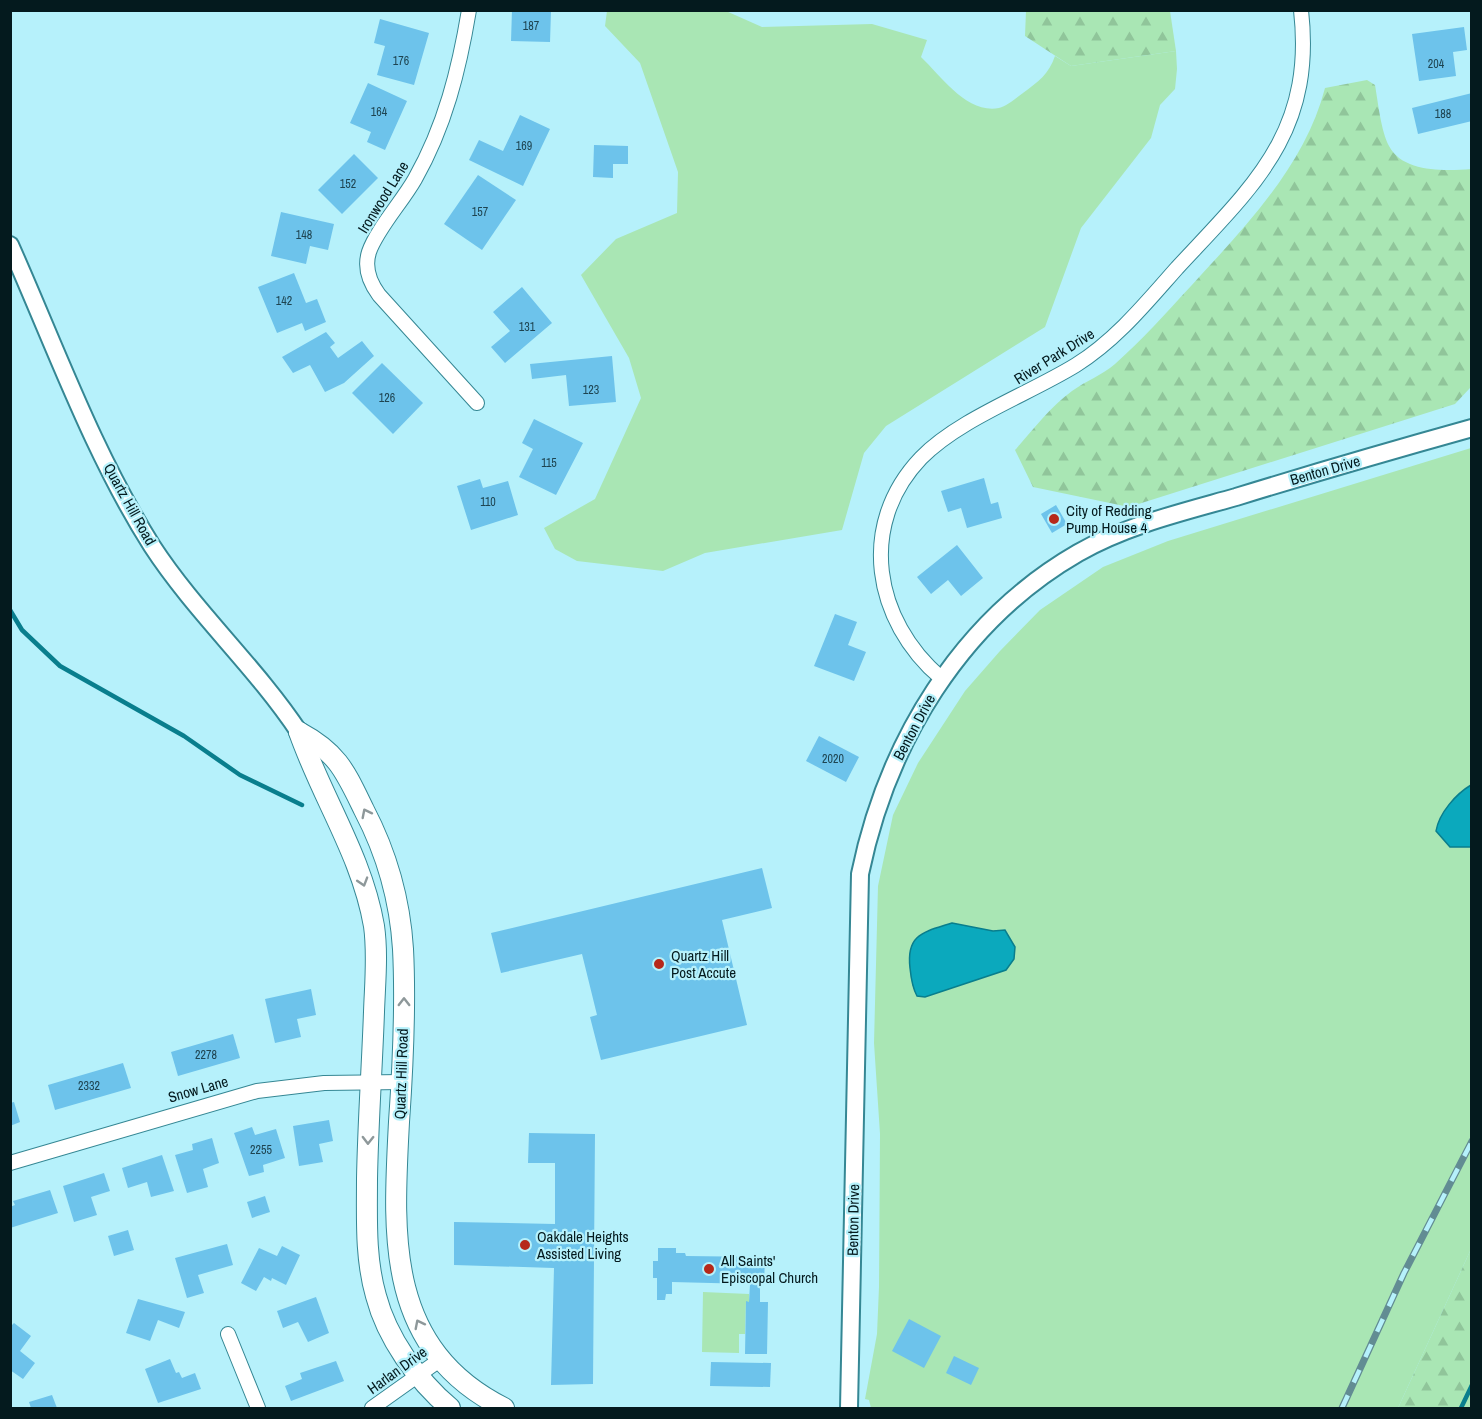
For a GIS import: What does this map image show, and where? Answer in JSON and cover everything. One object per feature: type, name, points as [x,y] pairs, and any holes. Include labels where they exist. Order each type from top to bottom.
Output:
[{"type":"main road","name":"Quartz Hill Road","points":[[299,732],[307,756],[352,851],[374,927],[376,957],[369,1082],[367,1225],[370,1271],[384,1319],[418,1374],[450,1408]]},
{"type":"main road","name":"Quartz Hill Road","points":[[299,732],[323,745],[337,760],[372,824],[392,882],[403,949],[402,1082],[396,1206],[398,1257],[411,1306],[421,1329],[441,1359],[473,1390],[504,1408]]},
{"type":"street","name":"Ironwood Lane","points":[[470,10],[455,81],[434,141],[408,191],[372,245],[367,267],[371,282],[379,295],[477,403]]},
{"type":"street","name":"River Park Drive","points":[[941,678],[905,640],[886,593],[882,568],[882,540],[888,512],[897,491],[915,464],[945,438],[1077,364],[1111,339],[1255,183],[1283,137],[1299,93],[1305,52],[1301,10]]},
{"type":"street","name":"Quartz Hill Road","points":[[10,245],[97,442],[151,543],[188,596],[299,732]]},
{"type":"street","name":"Benton Drive","points":[[849,1408],[860,874],[867,839],[897,754],[941,678],[999,613],[1038,580],[1100,542],[1168,517],[1472,428]]},
{"type":"street","name":"Snow Lane","points":[[10,1163],[233,1096],[280,1087],[402,1082]]},
{"type":"street","points":[[228,1334],[258,1408]]},
{"type":"street","name":"Harlan Drive","points":[[372,1408],[441,1359]]},
{"type":"green space","points":[[607,11],[726,11],[762,27],[872,24],[927,40],[921,57],[946,84],[966,100],[987,108],[999,108],[1011,102],[1046,73],[1055,56],[1071,66],[1176,51],[1175,89],[1160,105],[1151,138],[1081,228],[1045,327],[886,426],[864,453],[842,530],[705,553],[663,571],[577,561],[555,549],[544,528],[595,499],[641,398],[629,358],[581,275],[616,239],[677,213],[678,172],[640,63],[605,26]]},
{"type":"green space","points":[[1026,11],[1170,11],[1176,51],[1071,66],[1025,36]]},
{"type":"green space","points":[[1367,80],[1375,85],[1384,133],[1389,146],[1396,155],[1415,166],[1438,170],[1471,169],[1470,388],[1455,404],[1129,507],[1033,487],[1015,450],[1064,397],[1110,368],[1135,345],[1231,242],[1288,170],[1316,117],[1325,88]]},
{"type":"green space","points":[[1471,448],[1471,1249],[1398,1408],[871,1408],[869,1400],[865,1399],[877,1334],[879,1287],[880,1134],[874,1043],[878,886],[893,815],[918,763],[965,691],[1000,651],[1040,610],[1103,567],[1168,541]]},
{"type":"green space","points":[[1471,1249],[1471,1408],[1398,1408]]},
{"type":"green space","points":[[703,1292],[749,1294],[749,1302],[746,1302],[745,1334],[739,1334],[739,1353],[702,1352]]},
{"type":"water","points":[[1471,785],[1471,847],[1450,847],[1436,831],[1438,824],[1449,805]]},
{"type":"water","points":[[952,923],[993,931],[1005,930],[1015,947],[1014,959],[1006,970],[925,997],[917,996],[910,968],[911,948],[914,941],[925,932]]},
{"type":"building","points":[[512,10],[551,10],[550,42],[511,41]]},
{"type":"building","points":[[380,19],[429,33],[414,85],[377,75],[385,46],[374,43]]},
{"type":"building","points":[[1464,27],[1467,50],[1453,52],[1456,76],[1419,81],[1412,34]]},
{"type":"building","points":[[368,83],[407,101],[385,150],[367,142],[371,132],[350,123]]},
{"type":"building","points":[[1472,93],[1472,121],[1418,134],[1412,108]]},
{"type":"building","points":[[520,115],[550,129],[523,186],[469,160],[479,140],[503,151]]},
{"type":"building","points":[[594,145],[628,146],[628,164],[613,164],[613,178],[593,177]]},
{"type":"building","points":[[354,154],[378,178],[342,214],[318,190]]},
{"type":"building","points":[[478,175],[516,200],[482,250],[444,224]]},
{"type":"building","points":[[281,212],[334,224],[328,250],[310,246],[306,264],[271,256]]},
{"type":"building","points":[[294,273],[306,303],[317,299],[326,322],[305,331],[302,323],[277,333],[258,287]]},
{"type":"building","points":[[522,287],[552,323],[505,363],[491,347],[510,331],[493,312]]},
{"type":"building","points":[[326,332],[335,343],[330,347],[338,358],[362,341],[374,356],[344,383],[325,392],[310,365],[293,373],[282,357]]},
{"type":"building","points":[[612,356],[616,402],[569,406],[566,375],[532,379],[530,364]]},
{"type":"building","points":[[382,363],[423,403],[393,434],[352,393]]},
{"type":"building","points":[[534,419],[583,443],[556,495],[519,477],[533,449],[522,443]]},
{"type":"building","points":[[984,478],[991,504],[998,502],[1002,518],[967,528],[961,508],[948,512],[941,491]]},
{"type":"building","points":[[480,479],[483,488],[508,481],[518,515],[471,530],[457,486]]},
{"type":"building","name":"City of Redding Pump House 4","points":[[1056,505],[1067,524],[1052,533],[1041,514]]},
{"type":"building","points":[[957,545],[983,578],[961,596],[948,580],[931,594],[917,577]]},
{"type":"building","points":[[835,614],[857,622],[848,645],[866,652],[854,681],[814,666]]},
{"type":"building","points":[[819,736],[859,757],[846,782],[806,761]]},
{"type":"building","name":"Quartz Hill Post Accute","points":[[762,868],[772,908],[722,920],[747,1025],[601,1060],[590,1017],[597,1015],[582,954],[501,973],[491,933]]},
{"type":"building","points":[[311,989],[316,1015],[297,1019],[301,1037],[275,1043],[265,999]]},
{"type":"building","points":[[233,1034],[240,1058],[178,1076],[171,1052]]},
{"type":"building","points":[[123,1063],[131,1088],[55,1110],[48,1085]]},
{"type":"building","points":[[14,1102],[20,1122],[10,1126],[10,1103]]},
{"type":"building","points":[[329,1120],[333,1141],[319,1144],[323,1162],[299,1166],[293,1126]]},
{"type":"building","points":[[252,1127],[255,1135],[276,1129],[285,1158],[263,1165],[264,1172],[249,1176],[234,1133]]},
{"type":"building","name":"Oakdale Heights Assisted Living","points":[[529,1133],[595,1134],[593,1384],[551,1385],[554,1268],[454,1265],[454,1222],[555,1224],[555,1163],[528,1163]]},
{"type":"building","points":[[212,1138],[219,1163],[203,1169],[208,1187],[187,1193],[175,1155],[193,1150],[192,1144]]},
{"type":"building","points":[[162,1155],[174,1191],[151,1197],[147,1182],[128,1188],[122,1168]]},
{"type":"building","points":[[104,1173],[110,1191],[91,1197],[97,1215],[74,1222],[63,1186]]},
{"type":"building","points":[[50,1190],[58,1213],[10,1228],[10,1207],[15,1205],[13,1201]]},
{"type":"building","points":[[265,1196],[270,1212],[252,1218],[247,1202]]},
{"type":"building","points":[[128,1230],[134,1250],[114,1256],[108,1236]]},
{"type":"building","points":[[227,1244],[233,1265],[198,1275],[204,1293],[187,1298],[175,1258]]},
{"type":"building","points":[[282,1246],[300,1255],[286,1285],[264,1277],[256,1291],[241,1283],[259,1248],[277,1256]]},
{"type":"building","name":"All Saints' Episcopal Church","points":[[658,1248],[676,1248],[676,1253],[685,1253],[686,1256],[765,1257],[764,1285],[760,1284],[760,1302],[768,1302],[767,1354],[745,1354],[746,1301],[749,1302],[750,1284],[672,1282],[672,1294],[666,1294],[665,1300],[657,1300],[657,1278],[653,1278],[653,1261],[658,1261]]},
{"type":"building","points":[[316,1297],[329,1333],[308,1342],[298,1322],[283,1328],[277,1311]]},
{"type":"building","points":[[138,1299],[185,1312],[179,1328],[158,1320],[150,1341],[126,1333]]},
{"type":"building","points":[[909,1319],[941,1336],[924,1368],[892,1351]]},
{"type":"building","points":[[14,1323],[31,1336],[20,1351],[35,1363],[23,1379],[10,1370],[10,1327]]},
{"type":"building","points":[[954,1356],[979,1368],[971,1385],[946,1373]]},
{"type":"building","points":[[170,1359],[176,1373],[179,1372],[182,1378],[195,1373],[201,1389],[158,1403],[145,1369]]},
{"type":"building","points":[[336,1361],[344,1381],[291,1401],[285,1386],[302,1379],[300,1373]]},
{"type":"building","points":[[711,1362],[771,1363],[770,1387],[710,1386]]},
{"type":"building","points":[[52,1395],[57,1408],[31,1408],[29,1402]]},
{"type":"waterway","points":[[10,610],[22,630],[60,666],[184,736],[240,775],[302,805]]},
{"type":"waterway","points":[[1461,1408],[1472,1385]]},
{"type":"railway","points":[[1342,1408],[1404,1273],[1472,1141]]},
{"type":"place","name":"City of Redding Pump House 4","points":[[1054,519]]},
{"type":"place","name":"Quartz Hill Post Accute","points":[[659,964]]},
{"type":"place","name":"Oakdale Heights Assisted Living","points":[[525,1245]]},
{"type":"place","name":"All Saints' Episcopal Church","points":[[709,1269]]}]
